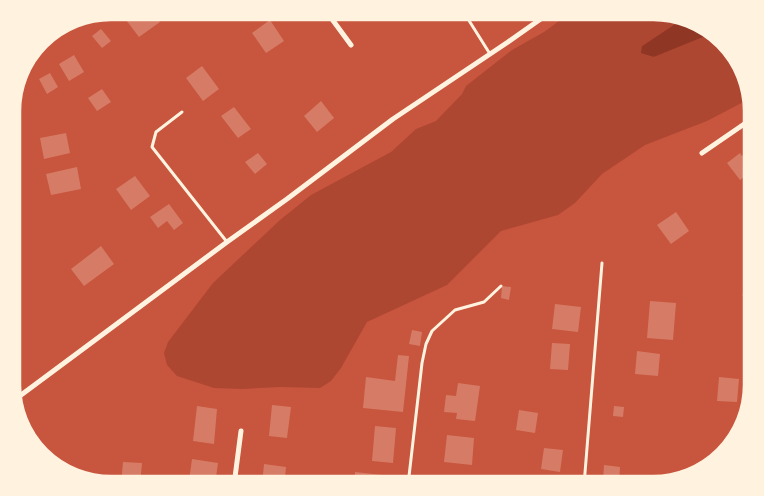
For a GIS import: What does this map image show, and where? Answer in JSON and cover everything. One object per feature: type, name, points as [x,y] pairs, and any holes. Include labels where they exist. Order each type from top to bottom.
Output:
[{"type":"street","points":[[333,20],[351,44]]},
{"type":"street","points":[[21,395],[287,199],[393,118],[539,20]]},
{"type":"street","points":[[702,153],[744,124]]},
{"type":"street","points":[[235,476],[241,430]]},
{"type":"lane","points":[[469,20],[490,54]]},
{"type":"lane","points":[[182,112],[156,132],[152,147],[227,242]]},
{"type":"lane","points":[[585,476],[602,263]]},
{"type":"lane","points":[[409,476],[422,363],[426,344],[432,330],[455,310],[484,302],[501,286]]},
{"type":"shaded area","points":[[560,20],[653,20],[676,23],[642,46],[654,57],[705,36],[721,51],[732,66],[741,88],[743,102],[707,121],[645,145],[602,174],[575,203],[558,215],[501,231],[447,285],[367,322],[341,368],[331,381],[320,388],[214,388],[177,376],[167,365],[164,353],[168,342],[213,283],[280,220],[311,195],[391,152],[416,129],[436,121],[462,94],[466,86],[512,50],[544,32]]},
{"type":"shaded area","points":[[676,23],[705,36],[654,57],[641,53],[642,46]]},
{"type":"building","points":[[126,20],[159,20],[160,22],[139,37]]},
{"type":"building","points":[[270,20],[284,41],[266,53],[252,33]]},
{"type":"building","points":[[101,29],[111,41],[102,48],[92,36]]},
{"type":"building","points":[[74,55],[84,72],[69,81],[59,64]]},
{"type":"building","points":[[202,66],[219,89],[203,101],[186,78]]},
{"type":"building","points":[[50,73],[58,87],[47,94],[39,79]]},
{"type":"building","points":[[102,89],[111,102],[97,111],[88,98]]},
{"type":"building","points":[[321,101],[334,118],[317,132],[304,116]]},
{"type":"building","points":[[234,107],[251,129],[238,138],[221,116]]},
{"type":"building","points":[[66,133],[70,153],[44,159],[40,138]]},
{"type":"building","points":[[258,153],[267,164],[255,174],[245,162]]},
{"type":"building","points":[[740,153],[742,156],[744,154],[744,177],[740,180],[727,163]]},
{"type":"building","points":[[77,167],[81,189],[51,195],[46,174]]},
{"type":"building","points":[[135,176],[150,196],[131,210],[116,189]]},
{"type":"building","points":[[169,204],[183,223],[174,230],[167,221],[158,228],[150,217]]},
{"type":"building","points":[[676,212],[689,231],[671,244],[657,225]]},
{"type":"building","points":[[101,246],[114,264],[84,286],[71,269]]},
{"type":"building","points":[[502,286],[511,287],[509,300],[501,298]]},
{"type":"building","points":[[650,301],[676,303],[673,340],[647,338]]},
{"type":"building","points":[[555,304],[581,307],[578,332],[552,329]]},
{"type":"building","points":[[412,330],[422,332],[420,346],[409,344]]},
{"type":"building","points":[[552,343],[570,344],[568,370],[550,369]]},
{"type":"building","points":[[637,351],[660,354],[658,376],[635,374]]},
{"type":"building","points":[[398,355],[409,356],[403,412],[363,408],[366,377],[395,381]]},
{"type":"building","points":[[719,377],[739,379],[737,402],[717,401]]},
{"type":"building","points":[[458,383],[480,386],[475,421],[456,419],[457,413],[444,412],[446,395],[456,396]]},
{"type":"building","points":[[272,405],[291,407],[287,438],[269,436]]},
{"type":"building","points":[[197,406],[217,409],[214,444],[193,441]]},
{"type":"building","points":[[614,406],[624,407],[623,417],[613,416]]},
{"type":"building","points":[[519,410],[538,413],[535,433],[516,430]]},
{"type":"building","points":[[375,426],[396,428],[393,463],[372,461]]},
{"type":"building","points":[[447,435],[474,438],[472,465],[444,462]]},
{"type":"building","points":[[544,448],[563,450],[560,472],[541,469]]},
{"type":"building","points":[[192,459],[218,463],[216,476],[190,476]]},
{"type":"building","points":[[123,462],[142,463],[141,476],[122,476]]},
{"type":"building","points":[[264,464],[286,467],[285,476],[263,476]]},
{"type":"building","points":[[604,465],[620,467],[619,476],[603,476]]},
{"type":"building","points":[[355,472],[391,476],[355,476]]}]
